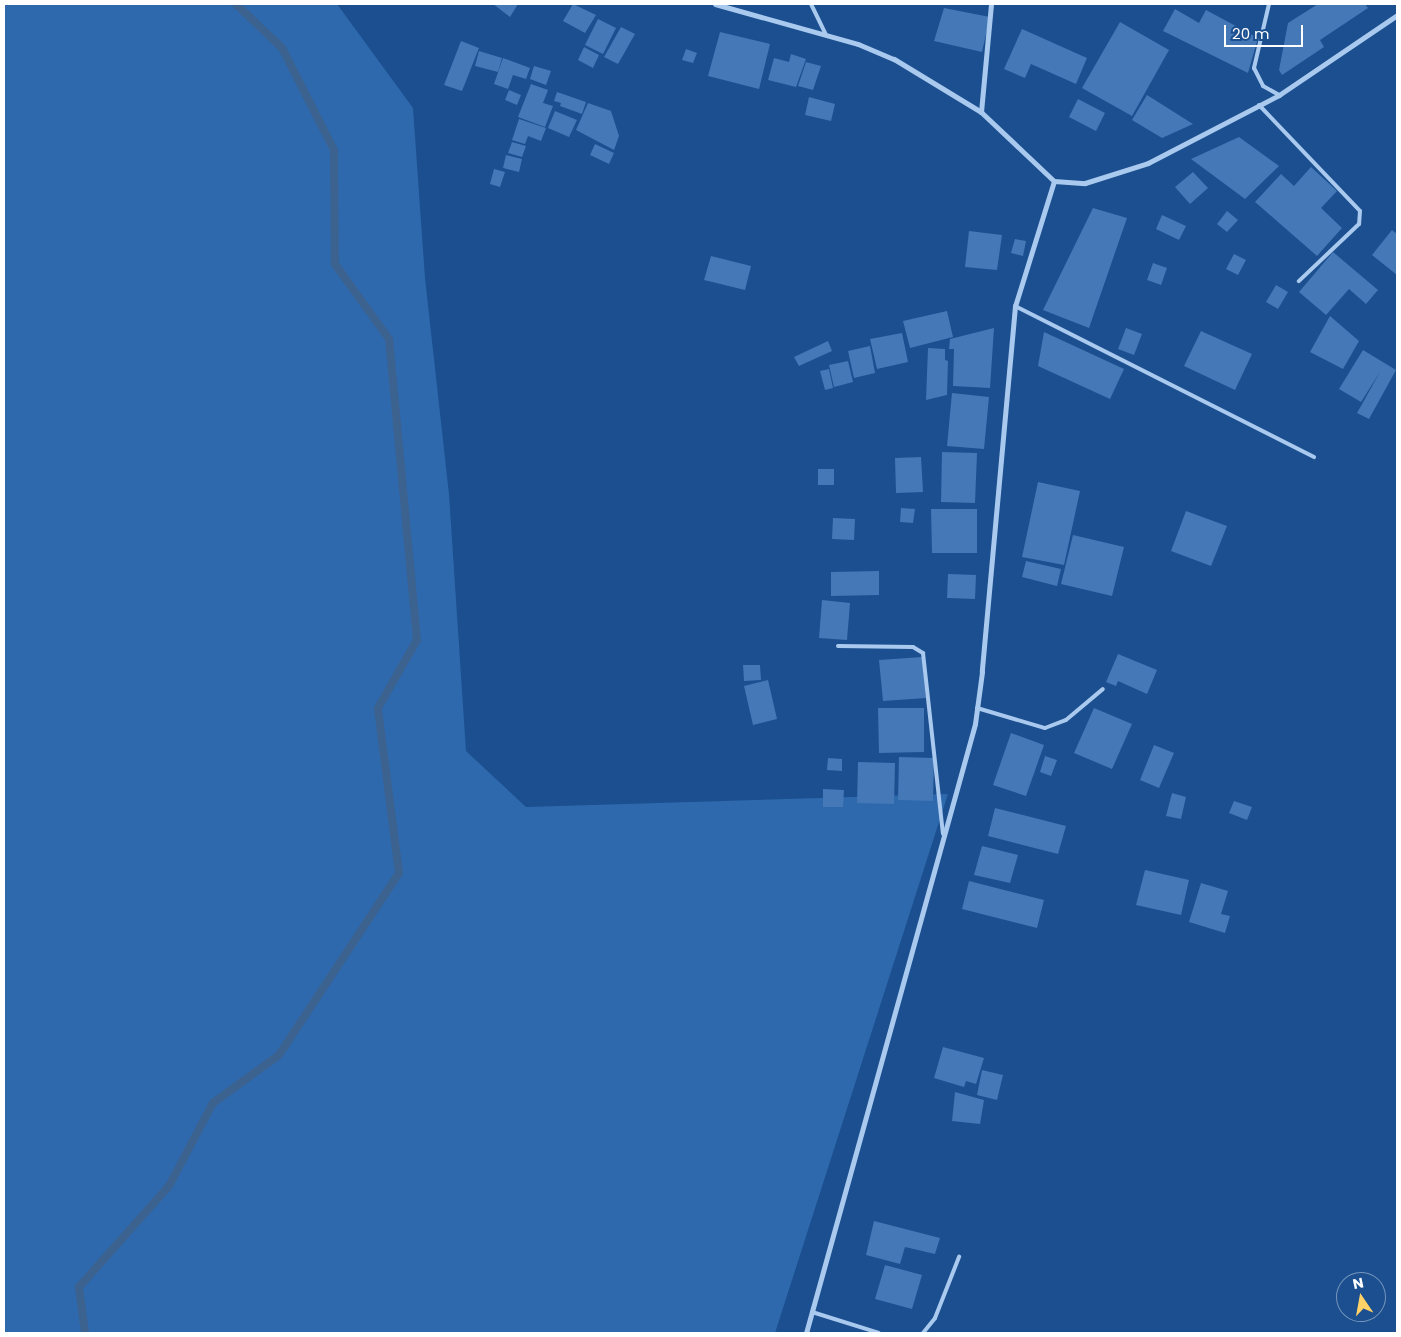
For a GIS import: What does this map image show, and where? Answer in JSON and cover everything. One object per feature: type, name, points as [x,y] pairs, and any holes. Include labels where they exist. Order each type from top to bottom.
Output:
[{"type":"street","points":[[715,4],[858,44],[894,59],[981,112],[1054,181],[1085,183],[1113,176],[1148,162],[1279,95],[1397,15]]},
{"type":"street","points":[[981,112],[991,4]]},
{"type":"street","points":[[806,1333],[944,839],[977,708],[1015,306],[1054,181]]},
{"type":"lane","points":[[811,4],[826,35]]},
{"type":"lane","points":[[1269,4],[1254,68],[1263,86],[1279,95]]},
{"type":"lane","points":[[1259,105],[1360,211],[1359,224],[1299,281]]},
{"type":"lane","points":[[1015,306],[1314,458]]},
{"type":"lane","points":[[838,646],[913,647],[923,653],[944,839]]},
{"type":"lane","points":[[977,708],[1045,728],[1066,720],[1102,689]]},
{"type":"lane","points":[[923,1333],[935,1318],[959,1257]]},
{"type":"lane","points":[[812,1312],[879,1333]]},
{"type":"shaded area","points":[[4,4],[337,4],[413,108],[425,278],[449,494],[466,751],[526,807],[948,794],[775,1333],[4,1333]]},
{"type":"building","points":[[493,4],[518,4],[510,17]]},
{"type":"building","points":[[573,4],[596,15],[585,33],[563,21]]},
{"type":"building","points":[[1318,4],[1365,4],[1368,8],[1320,40],[1324,47],[1282,75],[1279,70],[1288,23]]},
{"type":"building","points":[[944,8],[990,17],[982,52],[934,41]]},
{"type":"building","points":[[1175,9],[1199,23],[1206,10],[1258,38],[1248,73],[1163,31]]},
{"type":"building","points":[[598,19],[616,28],[603,54],[585,45]]},
{"type":"building","points":[[1120,22],[1169,50],[1132,116],[1082,88]]},
{"type":"building","points":[[621,27],[635,34],[618,64],[604,57]]},
{"type":"building","points":[[1022,29],[1087,58],[1076,84],[1031,64],[1025,78],[1004,69]]},
{"type":"building","points":[[720,32],[770,44],[759,89],[708,76]]},
{"type":"building","points":[[461,41],[479,48],[462,91],[444,85]]},
{"type":"building","points":[[584,47],[599,55],[593,68],[578,60]]},
{"type":"building","points":[[686,49],[697,53],[693,63],[682,60]]},
{"type":"building","points":[[479,51],[502,58],[498,72],[475,66]]},
{"type":"building","points":[[791,54],[806,59],[796,87],[768,80],[774,58],[789,62]]},
{"type":"building","points":[[503,58],[530,68],[526,79],[513,75],[508,89],[494,84]]},
{"type":"building","points":[[806,62],[821,66],[813,90],[798,86]]},
{"type":"building","points":[[534,66],[551,71],[546,85],[530,79]]},
{"type":"building","points":[[531,84],[548,90],[543,103],[553,106],[545,127],[518,117]]},
{"type":"building","points":[[509,90],[521,95],[517,105],[505,100]]},
{"type":"building","points":[[557,92],[586,102],[582,114],[560,106],[561,103],[554,101]]},
{"type":"building","points":[[1147,95],[1193,124],[1162,138],[1132,120]]},
{"type":"building","points":[[809,97],[835,104],[831,121],[805,115]]},
{"type":"building","points":[[1078,99],[1105,113],[1096,131],[1069,117]]},
{"type":"building","points":[[588,103],[611,111],[619,136],[614,150],[576,130]]},
{"type":"building","points":[[555,111],[577,120],[569,137],[548,128]]},
{"type":"building","points":[[519,119],[546,128],[541,141],[528,136],[525,144],[512,140]]},
{"type":"building","points":[[1239,137],[1279,166],[1245,199],[1191,159]]},
{"type":"building","points":[[512,142],[526,146],[522,157],[508,153]]},
{"type":"building","points":[[595,144],[614,153],[609,164],[590,155]]},
{"type":"building","points":[[506,155],[522,159],[519,172],[503,168]]},
{"type":"building","points":[[1311,167],[1337,191],[1321,208],[1342,228],[1317,256],[1255,202],[1281,174],[1294,186]]},
{"type":"building","points":[[494,169],[505,172],[500,187],[490,184]]},
{"type":"building","points":[[1193,172],[1208,188],[1190,204],[1175,187]]},
{"type":"building","points":[[1093,208],[1127,218],[1089,328],[1043,310]]},
{"type":"building","points":[[1227,211],[1238,220],[1227,232],[1217,224]]},
{"type":"building","points":[[1162,215],[1186,226],[1179,240],[1156,229]]},
{"type":"building","points":[[1392,230],[1397,234],[1397,275],[1372,255]]},
{"type":"building","points":[[969,231],[1002,235],[997,270],[965,267]]},
{"type":"building","points":[[1015,239],[1026,241],[1023,256],[1011,253]]},
{"type":"building","points":[[1333,252],[1378,290],[1366,304],[1349,289],[1326,315],[1299,292]]},
{"type":"building","points":[[1234,254],[1246,260],[1238,275],[1226,269]]},
{"type":"building","points":[[711,256],[751,266],[745,290],[704,280]]},
{"type":"building","points":[[1153,263],[1167,268],[1161,285],[1147,280]]},
{"type":"building","points":[[1276,285],[1288,292],[1278,309],[1266,302]]},
{"type":"building","points":[[947,311],[953,337],[910,348],[903,321]]},
{"type":"building","points":[[1330,316],[1359,341],[1343,369],[1310,352]]},
{"type":"building","points":[[994,328],[990,388],[953,386],[954,349],[949,349],[950,339]]},
{"type":"building","points":[[1126,328],[1142,334],[1134,355],[1118,349]]},
{"type":"building","points":[[1201,331],[1252,354],[1235,390],[1184,366]]},
{"type":"building","points":[[1044,332],[1124,369],[1110,399],[1038,366]]},
{"type":"building","points":[[902,333],[908,362],[877,369],[870,339]]},
{"type":"building","points":[[828,341],[832,351],[799,366],[794,357]]},
{"type":"building","points":[[870,346],[875,373],[854,378],[848,351]]},
{"type":"building","points":[[928,348],[945,349],[945,360],[948,361],[947,395],[926,400]]},
{"type":"building","points":[[1363,350],[1396,370],[1369,419],[1357,413],[1380,372],[1361,402],[1339,389]]},
{"type":"building","points":[[848,361],[853,382],[834,387],[829,365]]},
{"type":"building","points":[[829,369],[833,388],[825,390],[820,371]]},
{"type":"building","points":[[952,393],[989,397],[984,449],[947,446]]},
{"type":"building","points":[[942,452],[977,453],[975,503],[941,502]]},
{"type":"building","points":[[921,457],[923,492],[896,493],[895,458]]},
{"type":"building","points":[[818,469],[834,469],[834,485],[818,485]]},
{"type":"building","points":[[1038,482],[1080,491],[1064,565],[1022,557]]},
{"type":"building","points":[[901,508],[915,509],[913,523],[900,522]]},
{"type":"building","points":[[931,509],[977,509],[977,553],[932,553]]},
{"type":"building","points":[[1186,511],[1227,526],[1211,566],[1171,551]]},
{"type":"building","points":[[833,518],[855,519],[854,540],[832,539]]},
{"type":"building","points":[[1073,535],[1124,547],[1112,596],[1061,584]]},
{"type":"building","points":[[1026,561],[1061,569],[1057,586],[1022,577]]},
{"type":"building","points":[[879,571],[879,595],[831,596],[831,572]]},
{"type":"building","points":[[948,574],[976,575],[975,599],[947,598]]},
{"type":"building","points":[[822,600],[850,603],[847,640],[819,638]]},
{"type":"building","points":[[1118,654],[1157,670],[1147,694],[1118,681],[1116,686],[1106,682]]},
{"type":"building","points":[[922,657],[926,698],[883,701],[879,660]]},
{"type":"building","points":[[743,665],[760,665],[761,680],[744,681]]},
{"type":"building","points":[[768,680],[777,719],[753,725],[744,686]]},
{"type":"building","points":[[878,708],[924,708],[924,752],[879,753]]},
{"type":"building","points":[[1094,708],[1132,724],[1112,769],[1074,753]]},
{"type":"building","points":[[1011,733],[1044,745],[1026,796],[993,785]]},
{"type":"building","points":[[1154,745],[1174,753],[1159,788],[1140,780]]},
{"type":"building","points":[[1045,756],[1057,760],[1051,776],[1040,772]]},
{"type":"building","points":[[899,757],[934,758],[933,801],[898,800]]},
{"type":"building","points":[[828,758],[842,759],[842,771],[827,770]]},
{"type":"building","points":[[858,762],[895,763],[894,804],[857,803]]},
{"type":"building","points":[[823,789],[844,790],[843,807],[823,807]]},
{"type":"building","points":[[1172,793],[1186,797],[1181,819],[1166,816]]},
{"type":"building","points":[[1234,801],[1252,807],[1247,820],[1229,813]]},
{"type":"building","points":[[995,808],[1066,826],[1058,854],[988,836]]},
{"type":"building","points":[[982,846],[1018,855],[1010,883],[974,875]]},
{"type":"building","points":[[1145,870],[1189,880],[1181,915],[1136,905]]},
{"type":"building","points":[[969,881],[1044,900],[1037,928],[962,909]]},
{"type":"building","points":[[1201,883],[1228,891],[1221,914],[1230,916],[1225,933],[1189,922]]},
{"type":"building","points":[[943,1047],[984,1058],[976,1084],[966,1081],[964,1087],[934,1078]]},
{"type":"building","points":[[982,1070],[1003,1075],[997,1100],[977,1095]]},
{"type":"building","points":[[955,1092],[984,1100],[980,1124],[952,1121]]},
{"type":"building","points":[[874,1221],[940,1238],[935,1254],[905,1247],[900,1264],[866,1255]]},
{"type":"building","points":[[885,1265],[922,1275],[912,1309],[875,1299]]},
{"type":"waterway","points":[[85,1333],[79,1287],[169,1186],[213,1103],[279,1055],[399,873],[378,708],[417,640],[389,339],[335,264],[334,150],[282,48],[236,4]]}]
